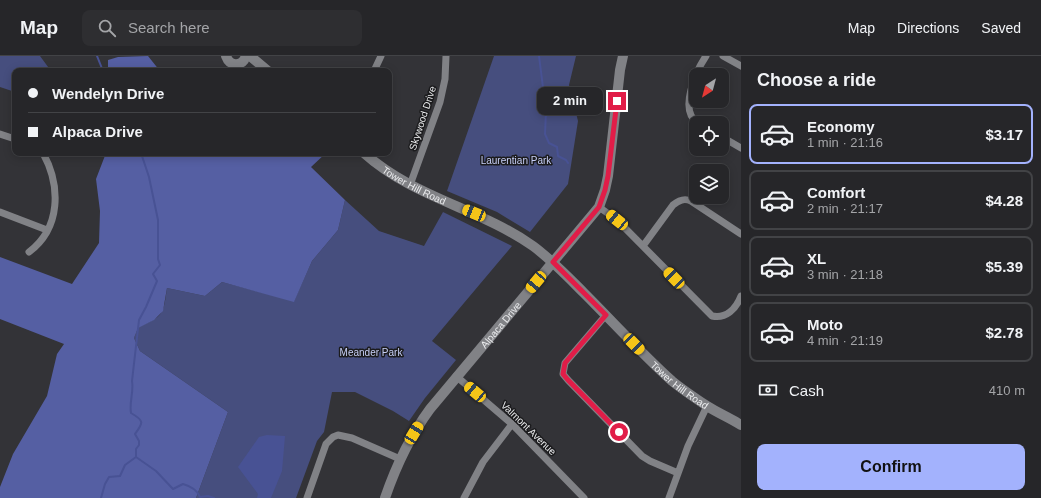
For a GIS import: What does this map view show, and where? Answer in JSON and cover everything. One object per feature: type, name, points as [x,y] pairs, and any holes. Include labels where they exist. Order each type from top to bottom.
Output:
[{"type":"street","points":[[250,56],[264,68]]},
{"type":"street","points":[[375,68],[381,56]]},
{"type":"street","name":"Skywood Drive","points":[[410,185],[440,102],[445,79],[446,56]]},
{"type":"street","name":"Alpaca Drive","points":[[385,498],[400,459],[422,420],[456,376],[599,207],[608,176],[620,70],[623,56]]},
{"type":"street","points":[[691,116],[690,102],[693,82],[706,56]]},
{"type":"street","points":[[723,56],[741,66]]},
{"type":"street","points":[[225,57],[234,65],[243,60],[256,68]]},
{"type":"street","points":[[0,134],[12,138]]},
{"type":"street","points":[[729,141],[741,148]]},
{"type":"street","points":[[29,252],[39,245],[52,221],[54,213],[55,187],[53,176],[44,156]]},
{"type":"street","name":"Tower Hill Road","points":[[367,156],[410,185],[498,225],[521,238],[553,262],[658,368],[674,382],[707,406],[731,418],[741,425]]},
{"type":"street","points":[[643,246],[673,205],[677,201],[682,200],[691,201],[741,234]]},
{"type":"street","points":[[599,207],[617,220],[712,316],[723,317],[733,309],[741,296]]},
{"type":"street","points":[[0,212],[47,230]]},
{"type":"street","points":[[606,315],[565,363],[563,374],[642,456],[650,462],[678,473]]},
{"type":"street","name":"Valmont Avenue","points":[[456,376],[512,424],[584,498]]},
{"type":"street","points":[[669,498],[688,446],[707,406]]},
{"type":"street","name":"Tower Hill Road","points":[[731,418],[741,421]]},
{"type":"street","points":[[464,498],[483,462],[512,424]]},
{"type":"street","points":[[307,498],[326,444],[333,437],[338,435],[352,438],[400,459]]},
{"type":"green space","points":[[0,56],[40,56],[49,68],[12,68],[12,91],[0,87]]},
{"type":"green space","name":"Laurentian Park","points":[[494,56],[576,56],[569,85],[578,121],[568,184],[530,232],[497,212],[447,191]]},
{"type":"green space","name":"Meander Park","points":[[345,200],[379,231],[424,246],[443,212],[512,246],[432,341],[456,360],[425,398],[409,421],[393,411],[355,392],[332,392],[324,432],[317,441],[296,498],[196,498],[228,412],[140,351],[134,338],[138,327],[153,320],[161,314],[167,288],[205,296],[222,282],[294,301],[312,261],[338,230]]},
{"type":"shaded area","points":[[148,56],[158,68],[108,68],[108,60],[118,57]]},
{"type":"shaded area","points":[[105,156],[323,156],[311,167],[345,200],[338,230],[312,261],[294,302],[222,282],[205,296],[167,288],[163,311],[154,320],[138,328],[134,338],[140,351],[228,412],[196,498],[0,498],[0,487],[13,454],[47,396],[57,354],[64,344],[0,319],[0,257],[72,284],[99,243],[100,211],[96,179]]},
{"type":"shaded area","points":[[267,435],[285,436],[282,471],[271,498],[257,498],[258,494],[238,467],[259,437]]},
{"type":"waterway","points":[[97,56],[102,68]]},
{"type":"waterway","points":[[539,56],[546,111],[545,134],[549,143],[557,147],[558,156],[566,160],[568,163]]},
{"type":"waterway","points":[[136,457],[136,449],[139,445],[139,441],[135,434],[141,425],[141,420],[131,413],[131,405],[132,381],[139,320],[157,281],[153,274],[160,265],[158,259],[158,220],[149,177],[142,156]]},
{"type":"waterway","points":[[136,457],[156,471],[173,489],[183,484],[193,488],[200,497],[208,496],[214,498]]},
{"type":"waterway","points":[[101,498],[105,484],[109,477],[120,476],[125,465],[136,457]]},
{"type":"route","points":[[617,101],[608,176],[599,207],[553,262],[606,315],[565,363],[563,374],[619,432]]}]
